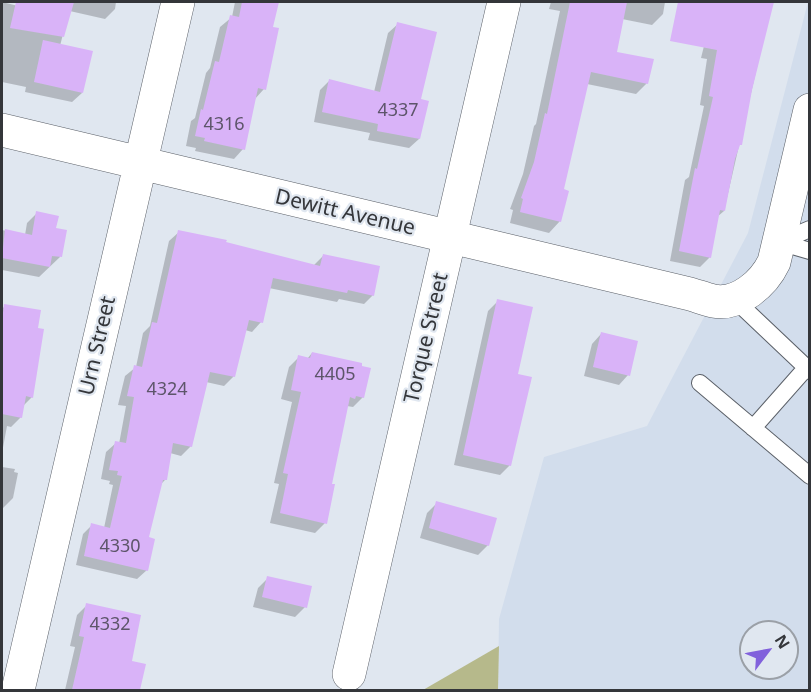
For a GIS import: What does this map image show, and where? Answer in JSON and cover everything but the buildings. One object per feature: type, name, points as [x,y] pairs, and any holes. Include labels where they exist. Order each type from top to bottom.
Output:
[{"type":"street","name":"Urn Street","points":[[18,690],[178,2]]},
{"type":"street","name":"Torque Street","points":[[349,674],[504,2]]},
{"type":"street","points":[[734,299],[763,281],[774,262],[810,110]]},
{"type":"street","name":"Dewitt Avenue","points":[[2,130],[690,294],[715,302],[734,299]]},
{"type":"lane","points":[[779,242],[810,229]]},
{"type":"lane","points":[[779,242],[810,251]]},
{"type":"lane","points":[[734,299],[808,370],[753,428]]},
{"type":"lane","points":[[700,383],[810,476]]},
{"type":"shaded area","points":[[809,2],[809,690],[498,690],[499,619],[544,457],[647,426],[748,233]]},
{"type":"green space","points":[[499,646],[498,690],[423,690]]}]
